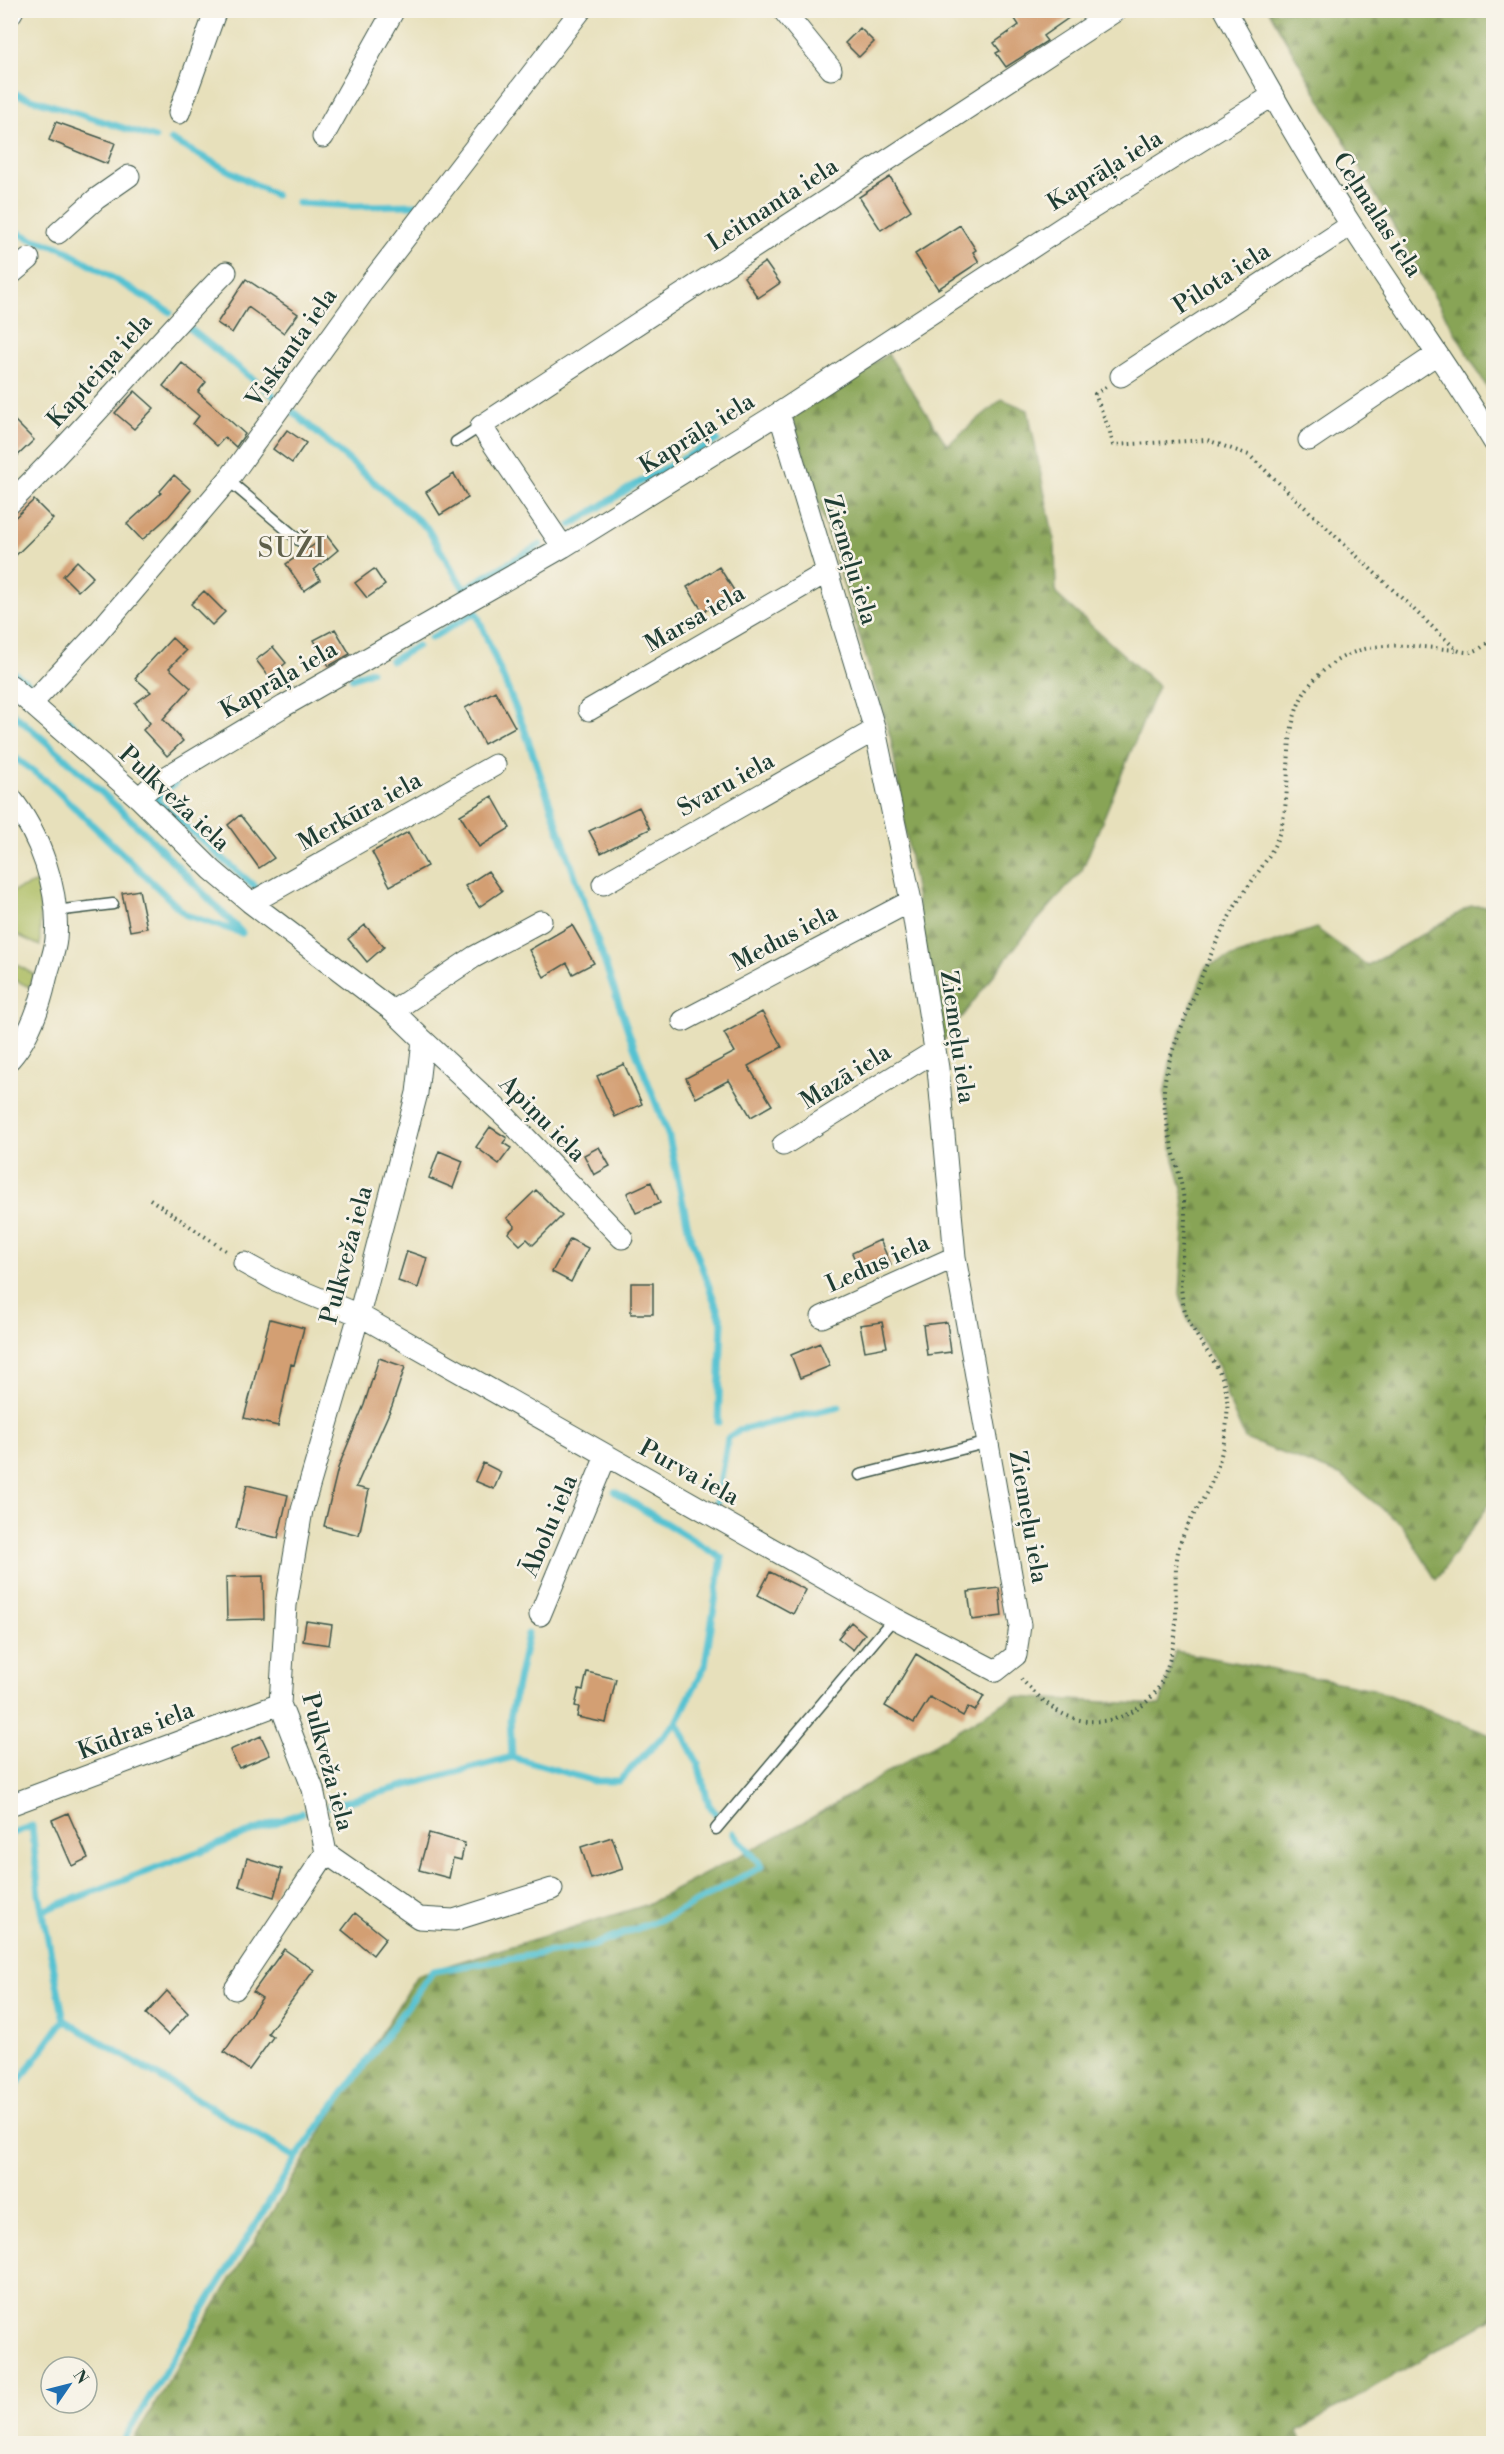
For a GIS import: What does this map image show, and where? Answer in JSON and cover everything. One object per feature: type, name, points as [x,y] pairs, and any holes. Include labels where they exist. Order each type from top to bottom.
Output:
[{"type":"street","points":[[10,15],[13,10]]},
{"type":"street","points":[[179,113],[216,10]]},
{"type":"street","points":[[323,137],[394,10]]},
{"type":"street","name":"Viskanta iela","points":[[32,703],[95,636],[228,480],[365,291],[581,10]]},
{"type":"street","points":[[783,10],[831,69]]},
{"type":"street","name":"Leitnanta iela","points":[[481,426],[1117,10]]},
{"type":"street","name":"Ceļmalas iela","points":[[1225,10],[1272,96],[1351,225],[1494,442]]},
{"type":"street","name":"Kaprāļa iela","points":[[139,798],[153,785],[284,706],[563,547],[779,412],[1083,214],[1272,96]]},
{"type":"street","points":[[58,233],[96,199],[129,176]]},
{"type":"street","name":"Pilota iela","points":[[1121,376],[1351,225]]},
{"type":"street","points":[[10,275],[29,258]]},
{"type":"street","name":"Kapteiņa iela","points":[[10,503],[72,441],[226,272]]},
{"type":"street","points":[[1309,440],[1437,354]]},
{"type":"street","name":"Ziemeļu iela","points":[[779,412],[875,730],[911,901],[935,1052],[955,1257],[1020,1625],[1016,1655],[1001,1667]]},
{"type":"street","points":[[481,426],[563,547]]},
{"type":"street","name":"Marsa iela","points":[[589,710],[827,572]]},
{"type":"street","name":"Pulkveža iela","points":[[10,685],[139,798],[212,870],[251,903],[393,1011],[423,1040],[417,1093],[359,1315],[302,1510],[286,1605],[280,1704],[313,1790],[326,1853],[235,1989]]},
{"type":"street","name":"Svaru iela","points":[[603,884],[875,730]]},
{"type":"street","name":"Merkūra iela","points":[[251,903],[495,765]]},
{"type":"street","points":[[10,796],[37,838],[47,868],[55,911],[56,939],[40,1005],[16,1052],[10,1059]]},
{"type":"street","name":"Medus iela","points":[[683,1021],[911,901]]},
{"type":"street","points":[[393,1011],[474,957],[541,921]]},
{"type":"street","name":"Apiņu iela","points":[[423,1040],[507,1118],[622,1238]]},
{"type":"street","name":"Mazā iela","points":[[783,1145],[935,1052]]},
{"type":"street","name":"Ledus iela","points":[[822,1317],[955,1257]]},
{"type":"street","name":"Purva iela","points":[[244,1263],[275,1280],[359,1315],[894,1618],[1001,1667]]},
{"type":"street","name":"Ābolu iela","points":[[540,1615],[606,1456]]},
{"type":"street","name":"Kūdras iela","points":[[10,1805],[280,1704]]},
{"type":"street","points":[[326,1853],[419,1918],[454,1920],[552,1889]]},
{"type":"lane","name":"Leitnanta iela","points":[[456,442],[481,426]]},
{"type":"lane","points":[[228,480],[300,541]]},
{"type":"lane","points":[[55,911],[113,904]]},
{"type":"lane","points":[[860,1475],[989,1442]]},
{"type":"lane","points":[[716,1829],[894,1618]]},
{"type":"path","points":[[1095,394],[1113,445],[1207,440],[1249,455],[1457,650]]},
{"type":"path","points":[[1001,1667],[1063,1714],[1082,1720],[1117,1719],[1135,1710],[1156,1690],[1173,1649],[1178,1551],[1186,1526],[1213,1480],[1224,1442],[1227,1396],[1219,1367],[1187,1318],[1180,1294],[1185,1215],[1164,1095],[1172,1053],[1199,982],[1233,910],[1275,845],[1283,819],[1296,709],[1313,681],[1331,665],[1356,651],[1382,645],[1457,650],[1466,653],[1476,651],[1494,637]]},
{"type":"path","points":[[150,1199],[244,1263]]},
{"type":"path","points":[[10,2224],[15,2220]]},
{"type":"green space","points":[[1269,11],[1493,11],[1493,398]]},
{"type":"green space","points":[[888,354],[947,445],[1002,399],[1028,410],[1055,545],[1056,594],[1158,686],[1082,870],[1023,937],[940,1045],[891,739],[792,417]]},
{"type":"green space","points":[[37,882],[40,900],[40,946],[11,932],[11,892]]},
{"type":"green space","points":[[1471,906],[1494,906],[1493,1499],[1436,1580],[1403,1526],[1342,1476],[1245,1439],[1227,1397],[1219,1367],[1187,1318],[1180,1294],[1185,1215],[1164,1095],[1172,1053],[1206,966],[1316,928],[1368,966]]},
{"type":"green space","points":[[15,964],[34,974],[29,987],[11,978],[11,966]]},
{"type":"green space","points":[[1175,1651],[1373,1689],[1493,1736],[1493,2318],[1297,2431],[1302,2443],[131,2443],[417,1975],[646,1905],[806,1821],[1014,1697],[1160,1705]]},
{"type":"building","points":[[1009,10],[1080,10],[1043,36],[1047,41],[1006,67],[996,53],[1000,51],[994,43],[1019,25]]},
{"type":"building","points":[[860,28],[874,42],[859,57],[845,43]]},
{"type":"building","points":[[56,122],[115,143],[107,164],[49,140]]},
{"type":"building","points":[[890,177],[911,210],[881,230],[859,197]]},
{"type":"building","points":[[960,225],[976,250],[973,252],[979,262],[938,289],[915,254]]},
{"type":"building","points":[[765,262],[780,283],[758,298],[744,277]]},
{"type":"building","points":[[246,279],[298,314],[284,333],[248,307],[232,333],[217,323]]},
{"type":"building","points":[[182,363],[206,382],[198,392],[245,434],[236,447],[225,437],[217,446],[193,424],[199,416],[163,386]]},
{"type":"building","points":[[135,391],[154,408],[134,429],[115,413]]},
{"type":"building","points":[[10,416],[34,440],[10,463]]},
{"type":"building","points":[[287,430],[306,443],[292,463],[273,449]]},
{"type":"building","points":[[454,474],[468,498],[440,515],[426,492]]},
{"type":"building","points":[[174,475],[191,490],[169,516],[142,540],[127,524],[161,493],[160,491]]},
{"type":"building","points":[[34,500],[53,519],[10,561],[10,522]]},
{"type":"building","points":[[327,536],[338,550],[314,570],[320,580],[304,591],[286,564]]},
{"type":"building","points":[[77,561],[93,577],[78,591],[63,576]]},
{"type":"building","points":[[719,567],[735,592],[703,612],[687,587]]},
{"type":"building","points":[[374,569],[385,585],[367,598],[355,583]]},
{"type":"building","points":[[204,591],[225,612],[212,625],[191,604]]},
{"type":"building","points":[[335,629],[350,654],[329,666],[314,640]]},
{"type":"building","points":[[172,638],[186,651],[169,668],[191,688],[163,719],[183,741],[167,756],[143,730],[150,723],[135,703],[151,692],[135,678]]},
{"type":"building","points":[[273,647],[286,663],[269,677],[256,660]]},
{"type":"building","points":[[495,691],[515,727],[484,744],[465,708]]},
{"type":"building","points":[[492,796],[510,828],[479,847],[460,815]]},
{"type":"building","points":[[639,807],[650,829],[601,853],[589,831]]},
{"type":"building","points":[[240,815],[274,858],[259,868],[228,825]]},
{"type":"building","points":[[408,832],[427,866],[390,886],[372,852]]},
{"type":"building","points":[[488,871],[502,891],[479,907],[465,886]]},
{"type":"building","points":[[139,890],[147,928],[130,931],[122,893]]},
{"type":"building","points":[[365,925],[384,947],[367,962],[348,939]]},
{"type":"building","points":[[572,925],[594,963],[573,974],[567,963],[544,977],[529,950]]},
{"type":"building","points":[[762,1012],[782,1047],[748,1066],[772,1105],[751,1117],[729,1080],[696,1098],[686,1078],[735,1052],[724,1033]]},
{"type":"building","points":[[624,1064],[642,1104],[615,1117],[597,1076]]},
{"type":"building","points":[[490,1127],[507,1138],[503,1143],[511,1148],[499,1164],[476,1147]]},
{"type":"building","points":[[599,1147],[610,1166],[594,1175],[584,1155]]},
{"type":"building","points":[[439,1151],[463,1161],[453,1188],[429,1178]]},
{"type":"building","points":[[651,1182],[660,1203],[636,1213],[627,1193]]},
{"type":"building","points":[[536,1190],[562,1216],[533,1245],[527,1239],[520,1245],[508,1233],[515,1226],[507,1218]]},
{"type":"building","points":[[570,1239],[588,1248],[571,1282],[552,1272]]},
{"type":"building","points":[[880,1240],[891,1265],[863,1278],[852,1253]]},
{"type":"building","points":[[407,1251],[427,1258],[418,1288],[398,1281]]},
{"type":"building","points":[[631,1283],[653,1283],[653,1314],[631,1314]]},
{"type":"building","points":[[270,1319],[304,1328],[294,1365],[291,1364],[278,1426],[244,1418]]},
{"type":"building","points":[[882,1322],[887,1347],[865,1351],[860,1325]]},
{"type":"building","points":[[947,1322],[951,1352],[927,1355],[923,1325]]},
{"type":"building","points":[[820,1343],[830,1366],[800,1378],[791,1355]]},
{"type":"building","points":[[379,1358],[405,1367],[392,1406],[356,1487],[369,1490],[359,1535],[324,1526],[338,1468],[364,1405]]},
{"type":"building","points":[[483,1463],[501,1472],[494,1489],[475,1481]]},
{"type":"building","points":[[247,1485],[288,1495],[278,1538],[236,1528]]},
{"type":"building","points":[[770,1572],[806,1590],[793,1614],[758,1595]]},
{"type":"building","points":[[263,1576],[264,1619],[227,1620],[226,1577]]},
{"type":"building","points":[[999,1588],[1002,1616],[972,1620],[968,1592]]},
{"type":"building","points":[[306,1621],[332,1625],[329,1645],[303,1641]]},
{"type":"building","points":[[851,1622],[865,1634],[853,1650],[838,1638]]},
{"type":"building","points":[[916,1654],[984,1696],[975,1711],[968,1707],[963,1716],[930,1697],[914,1723],[885,1706]]},
{"type":"building","points":[[587,1672],[616,1679],[606,1723],[577,1717],[579,1707],[575,1706],[579,1689],[583,1690]]},
{"type":"building","points":[[261,1736],[270,1755],[239,1768],[230,1750]]},
{"type":"building","points":[[68,1813],[88,1858],[72,1866],[52,1820]]},
{"type":"building","points":[[429,1833],[465,1843],[461,1860],[453,1858],[449,1878],[419,1870]]},
{"type":"building","points":[[612,1837],[623,1869],[591,1879],[581,1847]]},
{"type":"building","points":[[247,1858],[282,1869],[274,1897],[239,1886]]},
{"type":"building","points":[[355,1913],[386,1938],[373,1955],[342,1930]]},
{"type":"building","points":[[284,1949],[314,1970],[268,2033],[273,2037],[249,2070],[224,2052],[262,1998],[253,1992]]},
{"type":"building","points":[[167,1991],[188,2013],[168,2035],[146,2014]]},
{"type":"waterway","points":[[10,92],[155,138]]},
{"type":"waterway","points":[[171,140],[275,195]]},
{"type":"waterway","points":[[298,203],[355,206],[415,205]]},
{"type":"waterway","points":[[10,229],[32,239],[62,248],[170,312]]},
{"type":"waterway","points":[[190,329],[273,395]]},
{"type":"waterway","points":[[292,411],[427,528],[464,589],[540,545]]},
{"type":"waterway","points":[[571,525],[633,486],[717,440]]},
{"type":"waterway","points":[[431,638],[476,612],[525,731],[630,1036],[669,1137],[689,1232],[722,1322],[718,1422]]},
{"type":"waterway","points":[[391,661],[417,646]]},
{"type":"waterway","points":[[10,670],[28,683]]},
{"type":"waterway","points":[[352,678],[371,671]]},
{"type":"waterway","points":[[10,711],[65,758],[147,835],[242,933]]},
{"type":"waterway","points":[[60,713],[97,748]]},
{"type":"waterway","points":[[10,754],[49,783],[186,915],[239,932]]},
{"type":"waterway","points":[[175,783],[155,799],[256,888]]},
{"type":"waterway","points":[[716,1507],[728,1438],[739,1430],[839,1407]]},
{"type":"waterway","points":[[330,1806],[512,1757],[594,1781],[619,1781],[677,1722],[705,1665],[722,1558],[615,1492]]},
{"type":"waterway","points":[[512,1757],[510,1718],[528,1634]]},
{"type":"waterway","points":[[677,1722],[698,1764],[709,1805],[718,1816]]},
{"type":"waterway","points":[[42,1911],[301,1813]]},
{"type":"waterway","points":[[10,1834],[32,1826],[39,1894],[64,2020],[296,2158],[433,1971],[595,1945],[674,1914],[762,1866],[733,1833]]},
{"type":"waterway","points":[[10,2094],[64,2020]]},
{"type":"waterway","points":[[121,2444],[296,2158]]},
{"type":"district","name":"SUŽI","points":[[292,549]]}]
